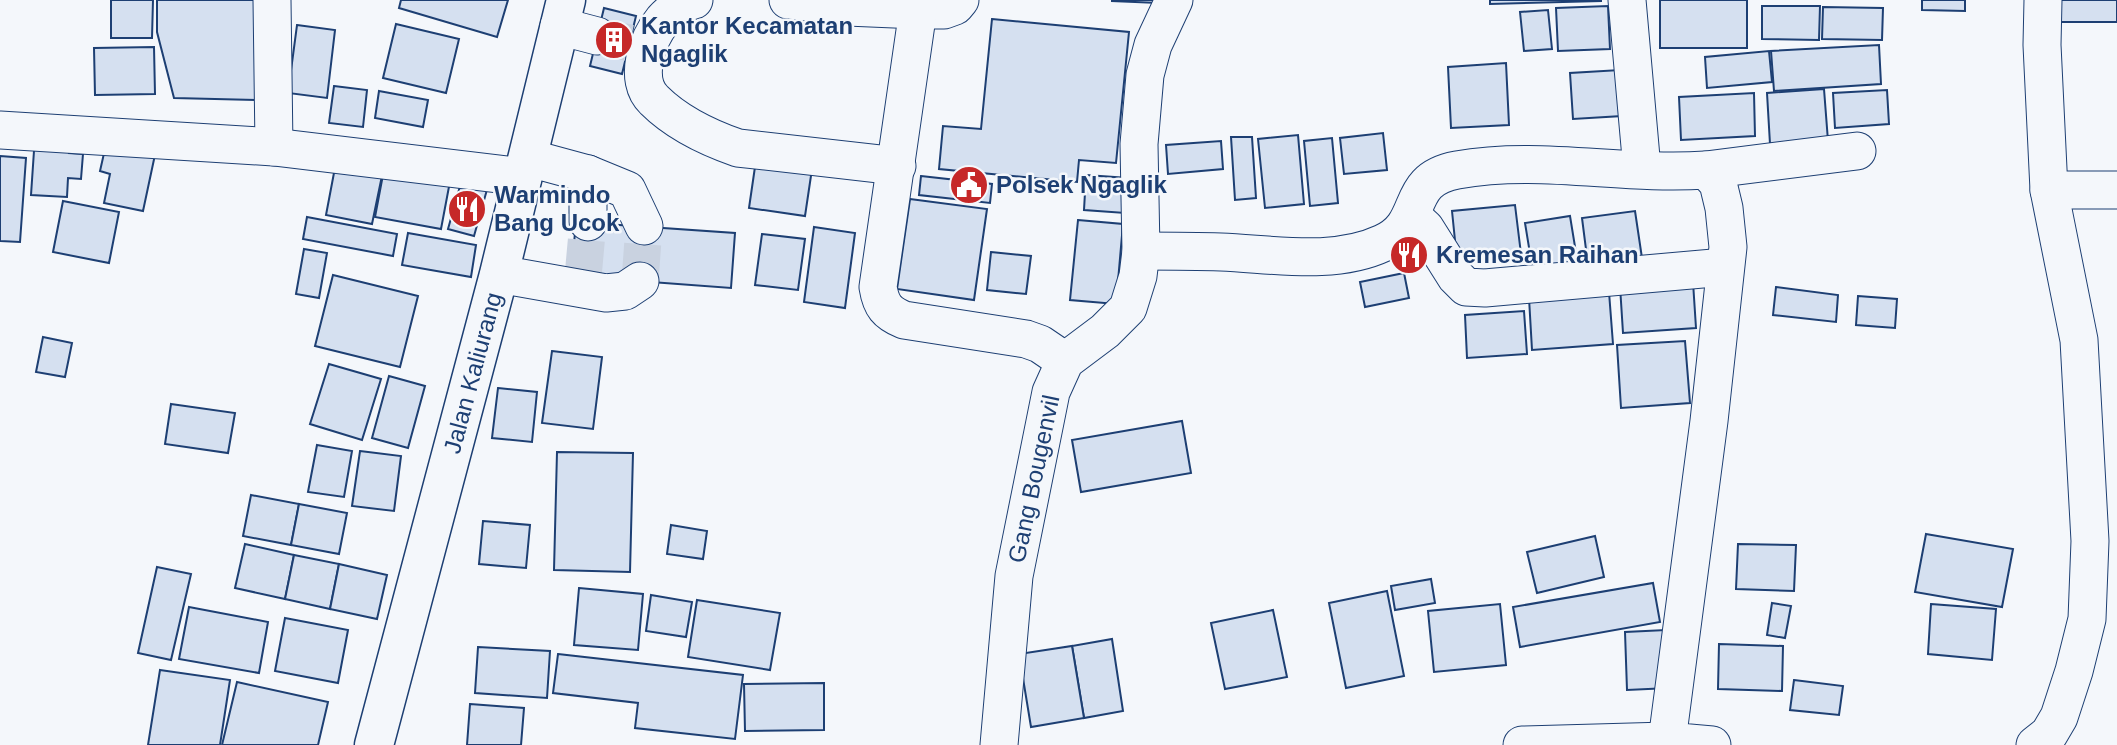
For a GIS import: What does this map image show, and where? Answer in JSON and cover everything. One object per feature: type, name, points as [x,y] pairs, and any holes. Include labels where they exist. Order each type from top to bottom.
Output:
[{"type":"main road","name":"Jalan Kaliurang","points":[[374,745],[499,274],[562,13]]},
{"type":"street","points":[[271,0],[274,147]]},
{"type":"street","points":[[625,43],[653,35],[664,19],[684,3],[694,0]]},
{"type":"street","points":[[788,0],[847,7],[918,10],[944,10],[956,6],[960,0]]},
{"type":"street","name":"Gang Bougenvil","points":[[999,745],[1014,576],[1051,392],[1065,361],[1105,331],[1129,308],[1138,276],[1141,251],[1139,144],[1145,75],[1153,45],[1174,0]]},
{"type":"street","points":[[1627,0],[1642,169]]},
{"type":"street","points":[[2035,745],[2049,734],[2059,717],[2074,671],[2087,619],[2090,541],[2079,340],[2049,190],[2042,45],[2043,0]]},
{"type":"street","points":[[918,10],[878,287],[880,298],[887,312],[904,320],[1026,339],[1040,344],[1065,361]]},
{"type":"street","points":[[562,13],[625,43],[652,99],[714,140],[738,148],[897,166]]},
{"type":"street","points":[[0,130],[274,147],[588,174],[627,190],[644,226]]},
{"type":"street","points":[[1141,251],[1303,257],[1357,252],[1384,243],[1403,230],[1412,216],[1419,192],[1428,181],[1455,170],[1522,164],[1679,172],[1857,151]]},
{"type":"street","points":[[1667,743],[1707,435],[1728,247],[1718,183],[1706,170]]},
{"type":"street","points":[[588,174],[588,222]]},
{"type":"street","points":[[2049,190],[2117,190]]},
{"type":"street","points":[[1412,216],[1425,228],[1456,277],[1466,287],[1485,288],[1725,267]]},
{"type":"street","points":[[499,274],[582,284],[618,293],[640,281]]},
{"type":"street","points":[[1521,745],[1712,745]]},
{"type":"building","points":[[111,0],[153,0],[152,38],[111,38]]},
{"type":"building","points":[[157,0],[256,0],[257,100],[174,98],[157,32]]},
{"type":"building","points":[[401,0],[508,0],[497,37],[399,8]]},
{"type":"building","points":[[1158,0],[1158,3],[1112,1]]},
{"type":"building","points":[[1490,0],[1601,0],[1601,1],[1490,4]]},
{"type":"building","points":[[1660,0],[1747,0],[1747,48],[1660,48]]},
{"type":"building","points":[[1922,0],[1965,0],[1965,11],[1922,10]]},
{"type":"building","points":[[2057,0],[2117,0],[2117,22],[2058,22]]},
{"type":"building","points":[[1608,6],[1610,49],[1558,51],[1556,8]]},
{"type":"building","points":[[1762,6],[1820,6],[1819,40],[1762,39]]},
{"type":"building","points":[[1823,7],[1883,8],[1882,40],[1822,39]]},
{"type":"building","name":"Kantor Kecamatan Ngaglik","points":[[604,8],[636,16],[622,74],[590,66]]},
{"type":"building","points":[[1548,10],[1552,49],[1524,51],[1520,12]]},
{"type":"building","points":[[992,19],[1129,32],[1116,163],[1079,160],[1077,182],[939,169],[943,126],[981,129]]},
{"type":"building","points":[[396,24],[459,39],[446,93],[383,78]]},
{"type":"building","points":[[297,25],[335,30],[327,98],[288,93]]},
{"type":"building","points":[[1879,45],[1881,84],[1774,91],[1771,51]]},
{"type":"building","points":[[154,47],[155,94],[95,95],[94,48]]},
{"type":"building","points":[[1769,51],[1772,82],[1707,88],[1705,57]]},
{"type":"building","points":[[1506,63],[1509,125],[1451,128],[1448,67]]},
{"type":"building","points":[[1620,70],[1622,116],[1573,119],[1570,73]]},
{"type":"building","points":[[334,86],[367,90],[363,127],[329,123]]},
{"type":"building","points":[[1824,89],[1828,141],[1770,144],[1767,93]]},
{"type":"building","points":[[1887,90],[1889,124],[1835,128],[1833,93]]},
{"type":"building","points":[[379,91],[428,100],[423,127],[375,118]]},
{"type":"building","points":[[1754,93],[1755,136],[1681,140],[1679,97]]},
{"type":"building","points":[[1383,133],[1387,170],[1344,174],[1340,138]]},
{"type":"building","points":[[1298,135],[1304,204],[1265,208],[1258,139]]},
{"type":"building","points":[[35,136],[71,138],[69,153],[83,154],[81,179],[68,178],[67,197],[31,195]]},
{"type":"building","points":[[1231,137],[1252,137],[1256,198],[1235,200]]},
{"type":"building","points":[[1332,138],[1338,203],[1310,206],[1304,141]]},
{"type":"building","points":[[107,140],[156,150],[143,211],[104,203],[110,174],[100,171]]},
{"type":"building","points":[[1221,141],[1223,169],[1168,174],[1166,145]]},
{"type":"building","points":[[0,156],[26,158],[20,242],[0,241]]},
{"type":"building","points":[[337,157],[384,166],[372,224],[326,215]]},
{"type":"building","points":[[756,160],[812,169],[805,216],[749,208]]},
{"type":"building","points":[[385,164],[451,176],[441,229],[375,217]]},
{"type":"building","points":[[1086,175],[1128,178],[1125,213],[1084,210]]},
{"type":"building","points":[[921,176],[992,184],[990,203],[919,195]]},
{"type":"building","points":[[462,179],[488,186],[474,236],[448,229]]},
{"type":"building","points":[[910,199],[987,209],[974,300],[897,289]]},
{"type":"building","points":[[63,201],[119,212],[109,263],[53,252]]},
{"type":"building","points":[[1515,205],[1521,254],[1457,260],[1452,211]]},
{"type":"building","points":[[1635,211],[1642,258],[1588,265],[1582,218]]},
{"type":"building","points":[[1570,216],[1578,265],[1533,272],[1525,223]]},
{"type":"building","points":[[307,217],[397,234],[393,256],[303,239]]},
{"type":"building","points":[[1078,220],[1123,224],[1116,304],[1070,300]]},
{"type":"building","points":[[576,222],[735,233],[731,288],[571,276]]},
{"type":"building","points":[[814,227],[855,233],[845,308],[804,302]]},
{"type":"building","points":[[408,233],[476,245],[471,277],[402,265]]},
{"type":"building","points":[[762,234],[805,239],[798,290],[755,285]]},
{"type":"building","points":[[304,249],[327,253],[319,298],[296,294]]},
{"type":"building","points":[[991,252],[1031,256],[1026,294],[987,290]]},
{"type":"building","points":[[1404,273],[1409,298],[1365,307],[1360,282]]},
{"type":"building","points":[[333,275],[418,296],[400,367],[315,346]]},
{"type":"building","points":[[1693,282],[1696,328],[1623,333],[1620,286]]},
{"type":"building","points":[[1776,287],[1838,295],[1836,322],[1773,315]]},
{"type":"building","points":[[1609,292],[1613,344],[1532,350],[1529,298]]},
{"type":"building","points":[[1858,296],[1897,299],[1895,328],[1856,325]]},
{"type":"building","points":[[1524,311],[1527,354],[1467,358],[1465,315]]},
{"type":"building","points":[[43,337],[72,343],[65,377],[36,372]]},
{"type":"building","points":[[1685,341],[1690,403],[1621,408],[1617,345]]},
{"type":"building","points":[[552,351],[602,357],[593,429],[542,423]]},
{"type":"building","points":[[329,364],[381,379],[362,440],[310,424]]},
{"type":"building","points":[[389,376],[425,386],[408,448],[372,438]]},
{"type":"building","points":[[498,388],[537,392],[532,442],[492,438]]},
{"type":"building","points":[[171,404],[235,413],[228,453],[165,444]]},
{"type":"building","points":[[1182,421],[1191,473],[1081,492],[1072,440]]},
{"type":"building","points":[[317,445],[352,451],[344,497],[308,492]]},
{"type":"building","points":[[360,451],[401,456],[394,511],[352,506]]},
{"type":"building","points":[[557,452],[633,453],[630,572],[554,570]]},
{"type":"building","points":[[251,495],[299,504],[291,545],[243,536]]},
{"type":"building","points":[[299,504],[347,513],[339,554],[291,545]]},
{"type":"building","points":[[483,521],[530,525],[526,568],[479,564]]},
{"type":"building","points":[[671,525],[707,531],[703,559],[667,554]]},
{"type":"building","points":[[1926,534],[2013,549],[2002,607],[1915,592]]},
{"type":"building","points":[[1595,536],[1604,577],[1537,593],[1527,552]]},
{"type":"building","points":[[245,544],[294,555],[285,599],[235,588]]},
{"type":"building","points":[[1738,544],[1796,545],[1794,591],[1736,589]]},
{"type":"building","points":[[294,555],[339,564],[330,609],[285,599]]},
{"type":"building","points":[[339,564],[387,575],[377,619],[330,609]]},
{"type":"building","points":[[157,567],[191,574],[171,660],[138,653]]},
{"type":"building","points":[[1431,579],[1435,603],[1395,610],[1391,586]]},
{"type":"building","points":[[1653,583],[1660,622],[1520,647],[1513,607]]},
{"type":"building","points":[[579,588],[643,594],[638,650],[574,645]]},
{"type":"building","points":[[1387,591],[1404,676],[1346,688],[1329,603]]},
{"type":"building","points":[[651,595],[692,602],[686,637],[646,631]]},
{"type":"building","points":[[697,600],[780,613],[770,670],[688,657]]},
{"type":"building","points":[[1772,603],[1791,606],[1785,638],[1767,635]]},
{"type":"building","points":[[1500,604],[1506,665],[1434,672],[1428,611]]},
{"type":"building","points":[[1931,604],[1996,609],[1992,660],[1928,654]]},
{"type":"building","points":[[189,607],[268,622],[259,673],[179,659]]},
{"type":"building","points":[[1273,610],[1287,677],[1225,689],[1211,623]]},
{"type":"building","points":[[285,618],[348,630],[338,683],[275,671]]},
{"type":"building","points":[[1666,630],[1669,688],[1627,690],[1625,632]]},
{"type":"building","points":[[1112,639],[1123,711],[1084,718],[1072,646]]},
{"type":"building","points":[[1719,644],[1783,646],[1782,691],[1718,689]]},
{"type":"building","points":[[1072,646],[1084,718],[1031,727],[1019,654]]},
{"type":"building","points":[[478,647],[550,651],[547,698],[475,693]]},
{"type":"building","points":[[558,654],[743,675],[735,739],[635,728],[638,703],[553,693]]},
{"type":"building","points":[[160,670],[230,680],[220,745],[148,745]]},
{"type":"building","points":[[1794,680],[1843,686],[1839,715],[1790,710]]},
{"type":"building","points":[[237,682],[328,702],[318,745],[222,745]]},
{"type":"building","points":[[824,683],[824,730],[745,731],[744,684]]},
{"type":"building","points":[[470,704],[524,708],[521,745],[467,745]]},
{"type":"tunnel","points":[[597,36],[630,43]]},
{"type":"tunnel","points":[[583,277],[588,222]]},
{"type":"tunnel","points":[[640,281],[644,226]]},
{"type":"place","name":"Kantor Kecamatan Ngaglik","points":[[614,40]]},
{"type":"place","name":"Polsek Ngaglik","points":[[969,185]]},
{"type":"place","name":"Warmindo Bang Ucok","points":[[467,209]]},
{"type":"place","name":"Kremesan Raihan","points":[[1409,255]]}]
